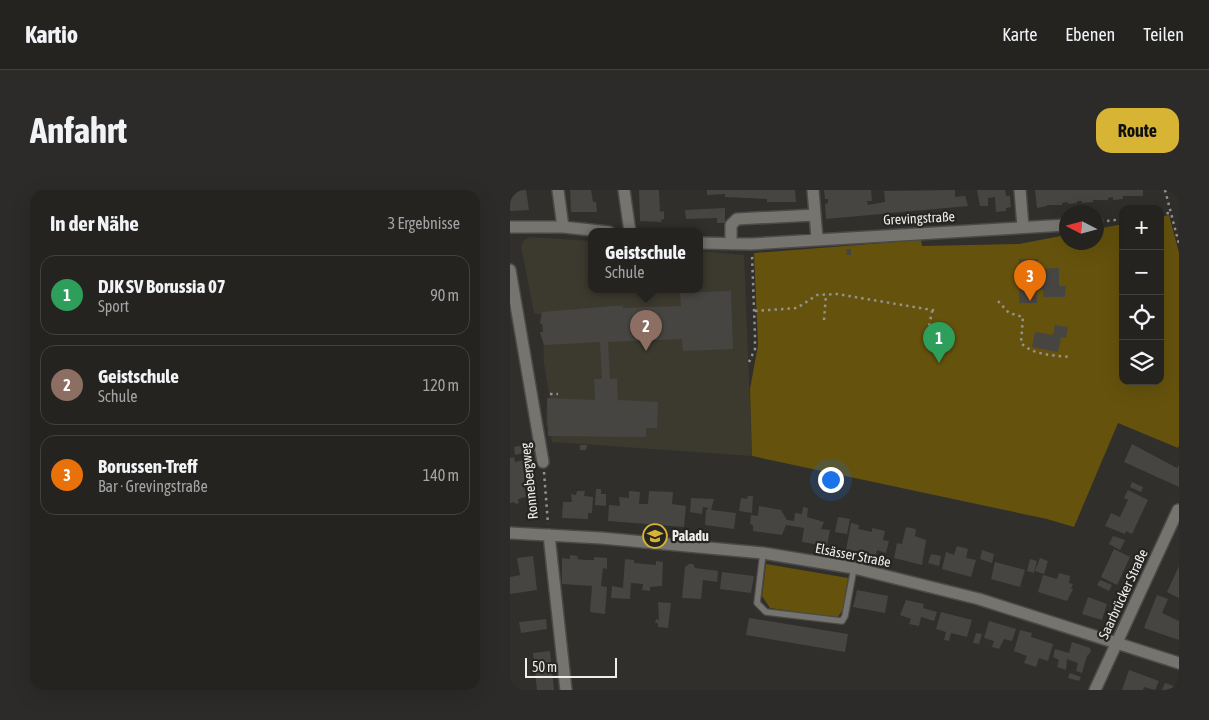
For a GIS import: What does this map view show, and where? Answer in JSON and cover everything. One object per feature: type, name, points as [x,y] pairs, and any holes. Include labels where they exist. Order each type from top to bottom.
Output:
[{"type":"street","points":[[558,190],[562,227]]},
{"type":"street","points":[[624,190],[629,228]]},
{"type":"street","points":[[813,190],[817,238]]},
{"type":"street","points":[[1020,190],[1023,228]]},
{"type":"street","points":[[731,244],[731,225],[737,219],[815,215]]},
{"type":"street","name":"Grevingstraße","points":[[703,242],[751,244],[817,238],[1059,225]]},
{"type":"street","points":[[510,227],[562,227],[588,230]]},
{"type":"street","name":"Ronnebergweg","points":[[510,270],[543,462]]},
{"type":"street","name":"Saarbrücker Straße","points":[[1095,690],[1178,510]]},
{"type":"street","name":"Elsässer Straße","points":[[510,533],[601,538],[763,553],[854,568],[979,599],[1179,663]]},
{"type":"street","name":"Ronnebergweg","points":[[549,535],[566,690]]},
{"type":"lane","points":[[763,553],[757,603],[766,612],[842,621],[845,616],[854,568]]},
{"type":"path","points":[[1165,190],[1179,244]]},
{"type":"path","points":[[1164,214],[1170,213]]},
{"type":"path","points":[[749,362],[755,349],[751,244]]},
{"type":"path","points":[[754,311],[797,308],[810,298],[837,294],[938,312]]},
{"type":"path","points":[[824,320],[826,295]]},
{"type":"path","points":[[998,301],[1009,313],[1023,316],[1020,343],[1025,348],[1031,351],[1068,357]]},
{"type":"path","points":[[928,332],[932,311]]},
{"type":"path","points":[[550,394],[558,394]]},
{"type":"path","name":"Ronnebergweg","points":[[543,462],[549,535]]},
{"type":"shaded area","points":[[1169,215],[1179,253],[1179,445],[1178,448],[1118,423],[1074,527],[1047,519],[752,456],[750,389],[758,345],[754,253],[921,240],[922,246],[1019,244],[1059,236],[1059,250],[1104,250],[1104,228],[1119,225],[1119,385],[1164,385],[1164,216]]},
{"type":"shaded area","points":[[530,237],[588,241],[588,293],[703,293],[703,251],[744,255],[752,456],[552,442],[551,436],[548,436],[548,426],[546,426],[547,398],[550,398],[543,358],[543,338],[541,338],[540,332],[543,332],[540,318],[542,318],[542,315],[534,313],[521,246],[524,240]]},
{"type":"shaded area","points":[[766,564],[848,578],[843,610],[837,618],[770,608],[762,596]]},
{"type":"building","points":[[510,190],[526,190],[529,210],[510,211]]},
{"type":"building","points":[[570,190],[591,190],[593,202],[596,202],[597,212],[571,212]]},
{"type":"building","points":[[639,190],[659,190],[660,212],[664,211],[664,219],[661,222],[640,221]]},
{"type":"building","points":[[707,190],[795,190],[796,202],[767,202],[767,199],[725,197],[725,194],[707,195]]},
{"type":"building","points":[[824,190],[871,190],[872,201],[867,201],[868,205],[885,202],[884,191],[955,190],[955,197],[965,196],[968,206],[826,219],[825,204],[828,203],[828,199],[825,199]]},
{"type":"building","points":[[977,190],[1005,190],[1006,196],[1010,196],[1011,207],[1006,208],[1006,211],[996,212],[995,197],[988,198],[988,206],[980,206]]},
{"type":"building","points":[[1035,190],[1143,190],[1143,196],[1123,196],[1123,199],[1113,200],[1113,197],[1108,198],[1108,200],[1093,200],[1093,202],[1082,203],[1082,201],[1077,201],[1077,203],[1068,204],[1068,202],[1062,203],[1062,205],[1047,205],[1037,208]]},
{"type":"building","points":[[725,208],[725,223],[717,223],[717,218],[686,219],[685,210]]},
{"type":"building","points":[[846,249],[851,249],[851,255],[847,255]]},
{"type":"building","points":[[1019,259],[1038,259],[1038,269],[1059,268],[1059,286],[1066,286],[1065,297],[1043,297],[1043,290],[1037,290],[1037,303],[1019,303]]},
{"type":"building","points":[[731,291],[733,349],[683,351],[682,339],[608,342],[610,379],[617,378],[618,400],[658,402],[657,428],[646,428],[646,437],[548,436],[547,398],[595,400],[594,379],[602,379],[600,342],[544,345],[540,332],[543,332],[543,324],[540,324],[542,312],[613,306],[623,306],[623,308],[681,306],[680,293]]},
{"type":"building","points":[[1055,325],[1068,327],[1066,338],[1061,337],[1058,352],[1032,347],[1035,332],[1053,335]]},
{"type":"building","points":[[1132,444],[1177,468],[1179,465],[1179,487],[1124,462]]},
{"type":"building","points":[[523,445],[524,453],[515,455],[514,447]]},
{"type":"building","points":[[580,445],[587,445],[586,450],[580,450]]},
{"type":"building","points":[[514,457],[515,462],[524,460],[527,477],[524,477],[526,497],[518,499],[519,503],[515,504],[515,502],[510,503],[510,458]]},
{"type":"building","points":[[1132,482],[1143,487],[1141,492],[1130,487]]},
{"type":"building","points":[[596,489],[601,489],[601,494],[606,494],[606,506],[595,505]]},
{"type":"building","points":[[1128,490],[1148,500],[1132,534],[1126,531],[1125,534],[1105,526],[1111,513],[1120,517],[1128,500],[1124,498]]},
{"type":"building","points":[[577,491],[585,491],[584,496],[593,497],[592,513],[588,513],[588,519],[562,518],[563,502],[572,502],[571,494],[576,495]]},
{"type":"building","points":[[629,491],[640,492],[639,504],[648,504],[649,491],[673,492],[672,504],[686,506],[684,527],[608,521],[609,505],[620,506],[619,497],[629,498]]},
{"type":"building","points":[[748,496],[753,496],[752,513],[739,511],[741,498],[747,499]]},
{"type":"building","points":[[691,498],[714,499],[711,510],[736,513],[734,529],[705,525],[706,510],[709,508],[703,507],[702,514],[690,512]]},
{"type":"building","points":[[759,506],[781,510],[787,520],[794,521],[795,513],[802,514],[803,507],[808,508],[807,517],[824,522],[821,529],[830,530],[827,546],[802,542],[804,528],[786,525],[782,535],[753,531],[753,525],[750,524],[751,515],[758,516]]},
{"type":"building","points":[[838,517],[850,519],[847,534],[835,532]]},
{"type":"building","points":[[851,523],[859,525],[858,529],[872,532],[872,528],[885,531],[883,540],[889,541],[886,553],[877,550],[876,555],[846,550]]},
{"type":"building","points":[[906,527],[916,529],[915,536],[926,540],[922,565],[894,558],[897,543],[902,544]]},
{"type":"building","points":[[1113,536],[1125,540],[1120,550],[1109,544]]},
{"type":"building","points":[[957,546],[968,549],[966,558],[976,560],[971,577],[942,569],[946,552],[954,555]]},
{"type":"building","points":[[1114,549],[1130,557],[1117,585],[1101,577]]},
{"type":"building","points":[[982,550],[994,554],[992,563],[980,559]]},
{"type":"building","points":[[931,554],[941,556],[939,566],[928,563]]},
{"type":"building","points":[[570,555],[578,556],[577,559],[585,560],[594,560],[594,557],[607,558],[607,569],[603,568],[601,586],[607,587],[605,614],[590,612],[592,586],[562,584],[562,558],[570,559]]},
{"type":"building","points":[[533,556],[537,590],[510,594],[510,577],[520,575],[517,558]]},
{"type":"building","points":[[1040,558],[1048,561],[1044,574],[1035,571]]},
{"type":"building","points":[[625,559],[634,560],[634,563],[656,565],[656,561],[663,562],[662,586],[650,587],[650,591],[642,590],[643,584],[631,583],[630,599],[611,598],[612,586],[623,588]]},
{"type":"building","points":[[1030,559],[1037,561],[1034,573],[1027,571]]},
{"type":"building","points":[[995,562],[1025,570],[1020,587],[991,579]]},
{"type":"building","points":[[693,564],[695,568],[718,571],[717,582],[703,580],[701,599],[682,598],[685,567]]},
{"type":"building","points":[[1179,566],[1179,598],[1167,592]]},
{"type":"building","points":[[722,572],[754,576],[751,593],[720,589]]},
{"type":"building","points":[[1059,573],[1070,576],[1069,583],[1073,584],[1071,589],[1073,589],[1067,601],[1038,592],[1043,575],[1057,579]]},
{"type":"building","points":[[1100,580],[1112,585],[1109,591],[1097,585]]},
{"type":"building","points":[[857,590],[888,596],[885,613],[853,607]]},
{"type":"building","points":[[1157,595],[1168,599],[1162,613],[1179,621],[1179,640],[1144,628]]},
{"type":"building","points":[[1088,597],[1107,604],[1102,620],[1082,614]]},
{"type":"building","points":[[906,600],[924,604],[923,608],[937,612],[934,621],[921,617],[919,626],[909,624],[911,619],[900,615]]},
{"type":"building","points":[[658,602],[671,603],[668,628],[658,627],[658,623],[655,623],[656,619],[659,620]]},
{"type":"building","points":[[941,612],[972,620],[967,637],[951,633],[949,641],[944,640],[946,632],[936,629]]},
{"type":"building","points":[[749,618],[848,634],[845,652],[746,635]]},
{"type":"building","points":[[546,619],[547,629],[521,633],[519,622]]},
{"type":"building","points":[[989,621],[1016,629],[1012,641],[1004,639],[999,649],[992,647],[994,641],[984,638]]},
{"type":"building","points":[[1020,630],[1032,633],[1031,637],[1053,644],[1048,661],[1039,658],[1036,667],[1024,663],[1027,656],[1014,651]]},
{"type":"building","points":[[976,633],[982,634],[979,644],[973,643]]},
{"type":"building","points":[[1072,642],[1090,648],[1091,652],[1087,656],[1082,673],[1076,671],[1078,663],[1067,659],[1066,670],[1057,667],[1059,660],[1053,657],[1055,649],[1069,653]]},
{"type":"building","points":[[550,651],[554,690],[537,690],[533,653]]},
{"type":"building","points":[[1129,670],[1159,681],[1155,690],[1144,687],[1143,690],[1122,690]]},
{"type":"building","points":[[1070,673],[1081,677],[1079,681],[1068,678]]},
{"type":"building","points":[[1165,683],[1179,688],[1179,690],[1162,690]]},
{"type":"place","name":"Borussen-Treff","points":[[1030,301]]},
{"type":"place","name":"Geistschule","points":[[646,351]]},
{"type":"place","name":"DJK SV Borussia 07","points":[[939,363]]},
{"type":"place","name":"Paladu","points":[[655,536]]}]
